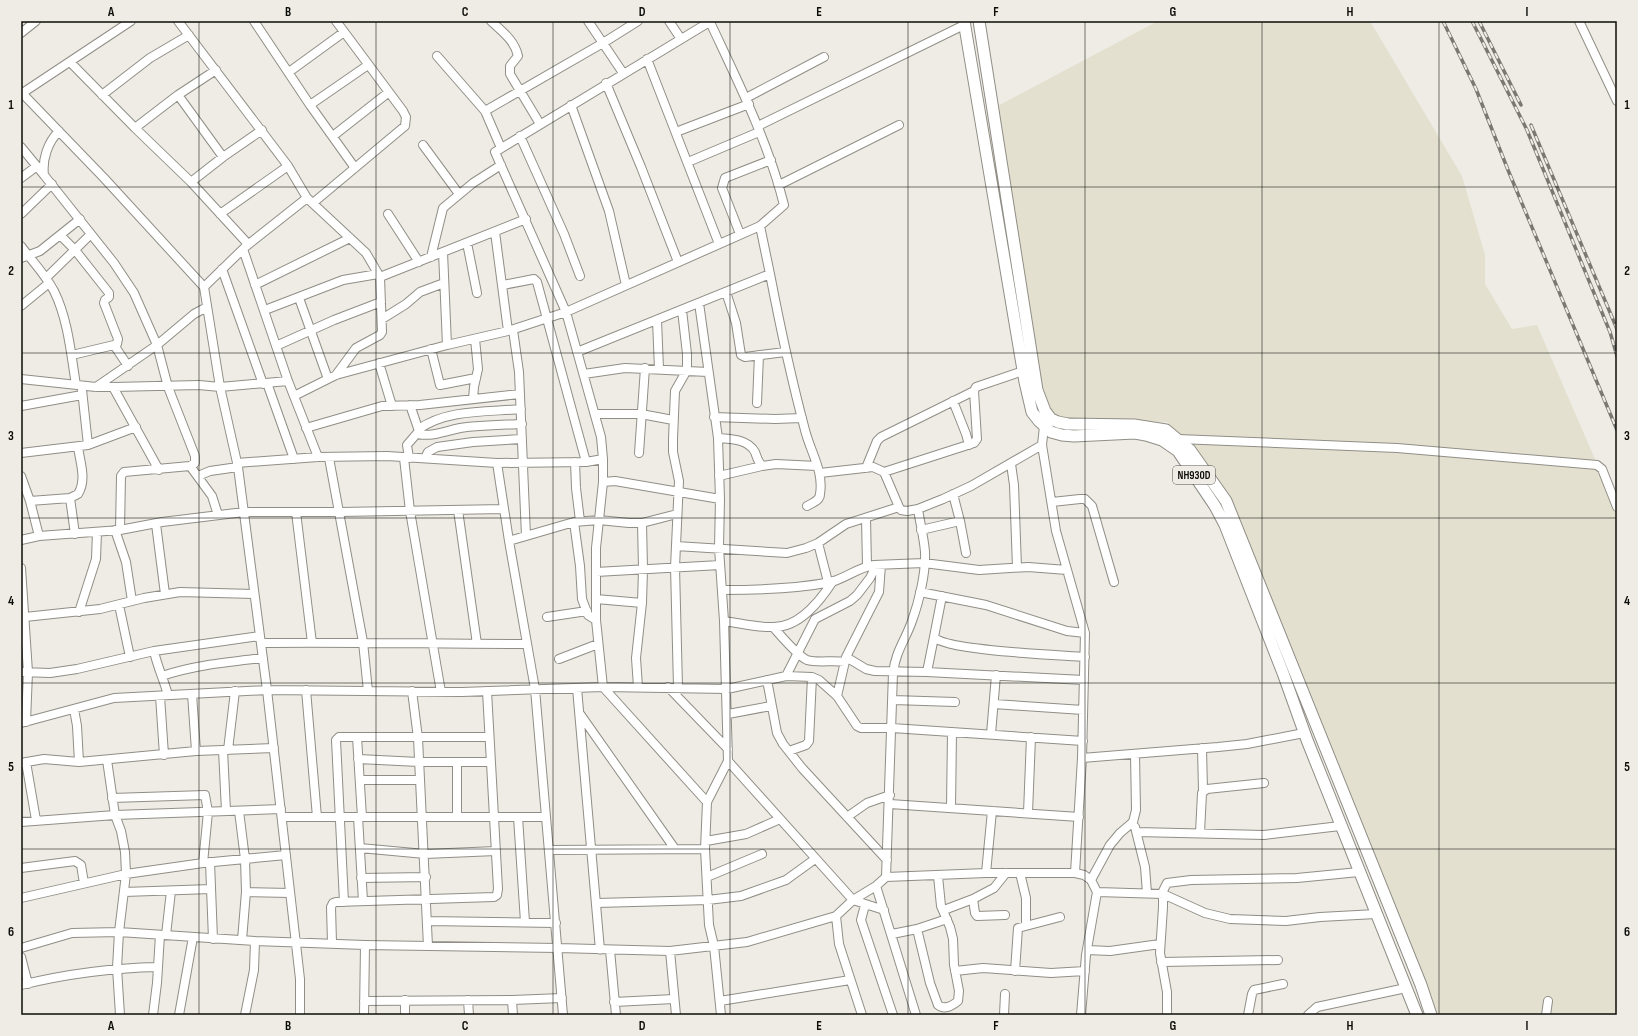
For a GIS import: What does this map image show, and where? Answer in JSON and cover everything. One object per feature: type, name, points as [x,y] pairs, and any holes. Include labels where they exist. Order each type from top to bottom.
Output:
[{"type":"highway","points":[[979,21],[1037,390],[1045,411],[1047,423]]},
{"type":"highway","name":"NH930D","points":[[964,23],[1029,405],[1036,417],[1047,423],[1134,425],[1166,430],[1190,450],[1226,501],[1421,984],[1431,1015]]},
{"type":"highway","name":"NH930D","points":[[1047,423],[1051,432],[1062,436],[1135,433],[1162,440],[1178,451],[1215,506],[1225,525],[1358,872],[1417,1015]]},
{"type":"street","points":[[21,34],[34,21]]},
{"type":"street","points":[[131,21],[121,24],[70,62],[21,93],[104,178],[204,287],[220,388],[237,465],[244,512],[267,690],[296,942],[300,979],[300,1015]]},
{"type":"street","points":[[178,21],[262,130],[288,166],[310,201],[366,253],[379,276],[382,319],[380,335],[356,348],[336,375]]},
{"type":"street","points":[[254,21],[310,105],[355,168]]},
{"type":"street","points":[[204,287],[245,246],[355,168],[405,126],[405,115],[336,21]]},
{"type":"street","points":[[491,21],[506,35],[516,49],[517,58],[510,66],[509,71],[540,124]]},
{"type":"street","points":[[588,21],[623,73]]},
{"type":"street","points":[[485,111],[603,43],[638,21]]},
{"type":"street","points":[[669,21],[681,39]]},
{"type":"street","points":[[1579,21],[1617,101]]},
{"type":"street","points":[[294,396],[336,375],[431,349],[510,331],[566,312],[760,226],[784,206],[771,160],[748,101],[710,22],[606,83],[495,152],[566,312],[601,436],[603,482],[596,548],[596,620],[603,687],[706,802]]},
{"type":"street","points":[[688,162],[758,129],[964,23]]},
{"type":"street","points":[[289,72],[344,32]]},
{"type":"street","points":[[102,95],[150,58],[189,35]]},
{"type":"street","points":[[437,56],[485,111],[501,148]]},
{"type":"street","points":[[676,132],[748,101],[824,57]]},
{"type":"street","points":[[648,59],[719,244]]},
{"type":"street","points":[[70,62],[134,128],[191,182],[220,214],[245,246],[255,285],[265,310],[288,381],[318,457]]},
{"type":"street","points":[[310,105],[368,65]]},
{"type":"street","points":[[134,128],[178,95],[216,70]]},
{"type":"street","points":[[606,83],[641,166],[678,262]]},
{"type":"street","points":[[332,136],[389,92]]},
{"type":"street","points":[[178,95],[223,157]]},
{"type":"street","points":[[571,105],[609,211],[626,285]]},
{"type":"street","points":[[779,184],[899,125]]},
{"type":"street","points":[[191,182],[223,157],[262,130]]},
{"type":"street","points":[[44,175],[47,147],[52,138],[59,131]]},
{"type":"street","points":[[520,136],[564,234],[580,276]]},
{"type":"street","points":[[423,145],[459,194]]},
{"type":"street","points":[[21,147],[92,234],[134,293],[157,345],[168,387],[195,456],[195,463],[190,466],[124,472],[120,476],[118,530],[126,562],[132,601]]},
{"type":"street","points":[[740,234],[722,188],[722,182],[725,178],[771,160]]},
{"type":"street","points":[[431,257],[443,208],[473,183],[501,165]]},
{"type":"street","points":[[21,178],[37,166]]},
{"type":"street","points":[[220,214],[288,166]]},
{"type":"street","points":[[21,214],[52,184]]},
{"type":"street","points":[[388,214],[419,262]]},
{"type":"street","points":[[25,257],[40,251],[61,236],[80,219]]},
{"type":"street","points":[[265,310],[343,280],[379,276],[419,262],[526,219]]},
{"type":"street","points":[[760,226],[785,352],[802,418],[818,469],[820,497],[807,506]]},
{"type":"street","points":[[495,232],[502,285],[519,372],[522,409],[526,536]]},
{"type":"street","points":[[21,306],[48,281],[75,250],[92,234]]},
{"type":"street","points":[[61,236],[75,250],[109,293],[109,297],[104,303],[118,339],[117,344],[72,355]]},
{"type":"street","points":[[255,285],[350,238]]},
{"type":"street","points":[[467,243],[477,293]]},
{"type":"street","points":[[21,246],[25,257],[48,281],[60,304],[78,385],[82,395],[88,445]]},
{"type":"street","points":[[443,252],[447,345]]},
{"type":"street","points":[[222,269],[294,459]]},
{"type":"street","points":[[578,352],[770,274]]},
{"type":"street","points":[[502,285],[535,280],[586,462]]},
{"type":"street","points":[[382,319],[406,304],[420,292],[444,283]]},
{"type":"street","points":[[726,292],[736,323],[741,355],[745,357],[785,352]]},
{"type":"street","points":[[299,298],[328,379]]},
{"type":"street","points":[[276,346],[311,330],[381,302]]},
{"type":"street","points":[[699,303],[718,438],[720,499],[719,548],[723,590],[728,714],[728,760],[706,802],[709,925],[714,946],[721,1015]]},
{"type":"street","points":[[96,387],[157,345],[194,314],[207,307]]},
{"type":"street","points":[[678,687],[675,567],[677,492],[679,481],[673,452],[673,420],[675,391],[687,370],[687,354],[682,310]]},
{"type":"street","points":[[657,320],[659,369]]},
{"type":"street","points":[[473,399],[478,369],[475,339]]},
{"type":"street","points":[[114,345],[128,366]]},
{"type":"street","points":[[431,349],[440,385],[476,378]]},
{"type":"street","points":[[757,402],[760,355]]},
{"type":"street","points":[[379,363],[392,406]]},
{"type":"street","points":[[584,374],[608,369],[645,368],[708,372]]},
{"type":"street","points":[[639,453],[645,368]]},
{"type":"street","points":[[866,468],[877,441],[881,437],[974,391],[976,387],[1023,370]]},
{"type":"street","points":[[21,380],[96,387],[168,387],[199,385],[220,388],[288,381]]},
{"type":"street","points":[[113,387],[159,470]]},
{"type":"street","points":[[719,476],[776,464],[818,469],[873,467],[884,472],[974,444],[977,439],[974,391]]},
{"type":"street","points":[[306,428],[374,407],[410,405],[520,394]]},
{"type":"street","points":[[21,406],[82,395]]},
{"type":"street","points":[[953,401],[969,445]]},
{"type":"street","points":[[410,405],[418,431],[428,436],[460,428],[522,424]]},
{"type":"street","points":[[441,692],[410,511],[406,458],[407,445],[418,431],[428,423],[442,418],[460,414],[522,409]]},
{"type":"street","points":[[595,414],[641,414],[673,420]]},
{"type":"street","points":[[714,417],[775,419],[802,418]]},
{"type":"street","points":[[1047,423],[1042,445],[1056,531],[1085,633],[1083,741],[1075,873]]},
{"type":"street","points":[[21,453],[88,445],[136,427]]},
{"type":"street","points":[[718,438],[741,440],[751,447],[758,462],[762,466]]},
{"type":"street","points":[[425,458],[428,452],[437,447],[473,442],[522,439]]},
{"type":"street","points":[[1178,439],[1397,448],[1597,465],[1602,469],[1617,506]]},
{"type":"street","points":[[884,472],[899,507],[901,510],[907,512],[918,509],[953,494],[1010,464],[1042,445]]},
{"type":"street","points":[[30,501],[70,498],[78,494],[83,485],[78,447]]},
{"type":"street","points":[[198,476],[210,471],[237,465],[318,457],[387,456],[497,463],[586,462],[603,459]]},
{"type":"street","points":[[330,458],[363,642],[368,691]]},
{"type":"street","points":[[575,462],[582,599],[588,615],[596,620]]},
{"type":"street","points":[[497,463],[535,689],[564,1015]]},
{"type":"street","points":[[1010,464],[1014,485],[1017,567]]},
{"type":"street","points":[[190,466],[212,496],[218,515]]},
{"type":"street","points":[[21,476],[30,501],[39,536]]},
{"type":"street","points":[[603,482],[615,481],[720,499]]},
{"type":"street","points":[[953,494],[966,553]]},
{"type":"street","points":[[70,498],[75,534]]},
{"type":"street","points":[[1052,502],[1085,499],[1092,506],[1114,582]]},
{"type":"street","points":[[676,546],[787,553],[818,543],[846,524],[899,507]]},
{"type":"street","points":[[21,540],[39,536],[118,530],[244,512],[504,509]]},
{"type":"street","points":[[886,877],[890,804],[893,672],[898,648],[912,622],[920,592],[925,552],[918,509]]},
{"type":"street","points":[[458,510],[477,644]]},
{"type":"street","points":[[296,512],[312,643]]},
{"type":"street","points":[[509,541],[577,521],[599,520],[642,523],[677,514]]},
{"type":"street","points":[[837,696],[845,660],[879,592],[866,518]]},
{"type":"street","points":[[921,530],[960,521]]},
{"type":"street","points":[[638,687],[636,658],[642,603],[642,523]]},
{"type":"street","points":[[156,524],[165,594]]},
{"type":"street","points":[[78,612],[96,559],[98,550],[97,532]]},
{"type":"street","points":[[724,621],[774,628],[792,622],[805,615],[825,593],[831,582],[818,543]]},
{"type":"street","points":[[723,590],[768,590],[831,582],[874,565],[924,563],[979,570],[1017,567],[1067,570]]},
{"type":"street","points":[[596,572],[720,565]]},
{"type":"street","points":[[786,676],[815,618],[850,601],[857,595],[870,578],[874,565]]},
{"type":"street","points":[[21,568],[24,613],[25,672],[23,722],[114,698],[267,690],[441,692],[603,687],[678,687],[727,689],[786,676],[812,677],[819,680],[837,696],[857,726],[861,728],[892,728],[1083,741]]},
{"type":"street","points":[[24,613],[78,612],[180,592],[254,594]]},
{"type":"street","points":[[920,592],[992,606],[1067,630],[1085,633]]},
{"type":"street","points":[[926,672],[942,596]]},
{"type":"street","points":[[596,599],[642,603]]},
{"type":"street","points":[[119,605],[130,657]]},
{"type":"street","points":[[547,617],[586,611]]},
{"type":"street","points":[[774,628],[784,640],[808,660],[845,660],[870,671],[926,672],[1084,680]]},
{"type":"street","points":[[934,637],[936,640],[991,650],[1085,656]]},
{"type":"street","points":[[25,672],[77,670],[154,651],[260,640],[312,643],[363,642],[527,644]]},
{"type":"street","points":[[559,659],[598,644]]},
{"type":"street","points":[[154,651],[162,676],[164,695],[164,755]]},
{"type":"street","points":[[162,676],[197,666],[263,658]]},
{"type":"street","points":[[992,734],[996,675]]},
{"type":"street","points":[[789,751],[806,745],[809,741],[812,677]]},
{"type":"street","points":[[766,680],[777,733],[789,751],[802,768],[887,860]]},
{"type":"street","points":[[668,687],[728,749]]},
{"type":"street","points":[[578,688],[600,950]]},
{"type":"street","points":[[306,690],[317,818]]},
{"type":"street","points":[[226,811],[226,750],[235,691]]},
{"type":"street","points":[[332,944],[332,904],[336,902],[494,897],[497,895],[498,889],[487,691]]},
{"type":"street","points":[[412,692],[418,738],[423,817],[428,946]]},
{"type":"street","points":[[192,694],[196,751]]},
{"type":"street","points":[[892,700],[955,702]]},
{"type":"street","points":[[994,704],[1084,710]]},
{"type":"street","points":[[728,714],[771,706]]},
{"type":"street","points":[[74,709],[77,726],[79,762]]},
{"type":"street","points":[[580,713],[675,849]]},
{"type":"street","points":[[951,808],[952,732]]},
{"type":"street","points":[[1082,758],[1247,744],[1304,733]]},
{"type":"street","points":[[344,902],[336,740],[339,738],[489,737]]},
{"type":"street","points":[[1028,813],[1031,737]]},
{"type":"street","points":[[357,738],[360,780],[360,848],[363,901]]},
{"type":"street","points":[[36,820],[24,763],[44,759],[79,762],[196,751],[274,748]]},
{"type":"street","points":[[1200,833],[1200,796],[1203,791],[1202,748]]},
{"type":"street","points":[[1091,880],[1110,845],[1120,833],[1133,822],[1136,810],[1135,754]]},
{"type":"street","points":[[358,759],[419,762],[491,762]]},
{"type":"street","points":[[107,760],[115,815],[121,831],[125,852],[126,874],[119,932],[117,968],[120,1015]]},
{"type":"street","points":[[728,760],[853,900],[884,910]]},
{"type":"street","points":[[457,762],[457,817]]},
{"type":"street","points":[[360,780],[420,780]]},
{"type":"street","points":[[1203,791],[1264,783]]},
{"type":"street","points":[[112,798],[204,795],[206,798],[208,812],[207,862],[211,889],[213,938]]},
{"type":"street","points":[[848,817],[867,803],[890,795]]},
{"type":"street","points":[[890,804],[1079,817]]},
{"type":"street","points":[[21,822],[115,815],[226,811],[281,813],[317,818],[546,817]]},
{"type":"street","points":[[239,811],[245,859],[246,892],[242,940]]},
{"type":"street","points":[[986,873],[992,811]]},
{"type":"street","points":[[518,817],[525,922]]},
{"type":"street","points":[[549,850],[675,849],[706,845],[746,834],[780,819]]},
{"type":"street","points":[[1133,822],[1137,832],[1145,868],[1147,893]]},
{"type":"street","points":[[1137,832],[1264,835],[1340,826]]},
{"type":"street","points":[[360,848],[425,854],[496,851]]},
{"type":"street","points":[[707,877],[762,854]]},
{"type":"street","points":[[21,898],[126,874],[207,862],[286,855]]},
{"type":"street","points":[[596,903],[708,900],[742,896],[775,886],[815,859]]},
{"type":"street","points":[[21,868],[75,861],[81,865],[84,883]]},
{"type":"street","points":[[1167,1015],[1167,992],[1161,962],[1160,944],[1163,894],[1165,885],[1170,882],[1191,880],[1297,878],[1358,872]]},
{"type":"street","points":[[21,948],[72,933],[119,932],[255,941],[332,944],[670,951],[747,942],[836,916],[853,900],[876,886],[886,877],[986,873],[1075,873],[1084,875],[1091,880],[1096,892],[1087,950],[1081,1015]]},
{"type":"street","points":[[944,910],[973,899],[994,888],[1006,873]]},
{"type":"street","points":[[1020,873],[1026,898],[1026,925]]},
{"type":"street","points":[[917,928],[930,983],[938,1005],[942,1007],[951,1006],[958,1001],[959,997],[955,971],[953,939],[944,910],[941,906],[938,876]]},
{"type":"street","points":[[361,878],[426,877]]},
{"type":"street","points":[[876,886],[916,1015]]},
{"type":"street","points":[[124,892],[211,889]]},
{"type":"street","points":[[153,1015],[158,966],[171,891]]},
{"type":"street","points":[[246,892],[290,893]]},
{"type":"street","points":[[1096,892],[1163,894],[1206,913],[1230,919],[1286,921],[1320,917],[1376,914]]},
{"type":"street","points":[[973,899],[975,913],[977,916],[1005,915]]},
{"type":"street","points":[[865,904],[862,920],[893,1015]]},
{"type":"street","points":[[836,916],[839,944],[862,1015]]},
{"type":"street","points":[[1015,971],[1017,930],[1026,925],[1060,917]]},
{"type":"street","points":[[892,934],[947,919]]},
{"type":"street","points":[[427,921],[556,922]]},
{"type":"street","points":[[178,1015],[193,937]]},
{"type":"street","points":[[247,1015],[254,970],[255,941]]},
{"type":"street","points":[[1087,950],[1110,951],[1160,944]]},
{"type":"street","points":[[364,1015],[365,945]]},
{"type":"street","points":[[610,950],[616,1015]]},
{"type":"street","points":[[670,951],[676,1015]]},
{"type":"street","points":[[21,957],[25,984],[117,968],[158,966]]},
{"type":"street","points":[[1161,962],[1278,960]]},
{"type":"street","points":[[955,971],[972,968],[1051,973],[1085,970]]},
{"type":"street","points":[[720,1001],[850,980]]},
{"type":"street","points":[[1248,1015],[1254,990],[1283,984]]},
{"type":"street","points":[[1308,1015],[1317,1007],[1406,988]]},
{"type":"street","points":[[1004,1015],[1005,994]]},
{"type":"street","points":[[364,1001],[512,1000],[562,998]]},
{"type":"street","points":[[614,1002],[674,999]]},
{"type":"street","points":[[405,1000],[405,1015]]},
{"type":"street","points":[[468,1000],[468,1015]]},
{"type":"street","points":[[512,1000],[513,1015]]},
{"type":"street","points":[[1546,1015],[1548,1001]]},
{"type":"street","points":[[951,1006],[952,1015]]},
{"type":"shaded area","points":[[1158,21],[1370,21],[1462,176],[1485,255],[1485,284],[1512,329],[1537,325],[1617,510],[1617,1015],[1432,1015],[1237,522],[1193,446],[1167,422],[1077,420],[1054,416],[1044,393],[994,108]]},
{"type":"railway","points":[[1443,21],[1476,89],[1508,170],[1617,430]]},
{"type":"railway","points":[[1472,21],[1527,130],[1610,332],[1617,356]]},
{"type":"railway","points":[[1479,21],[1521,105]]},
{"type":"railway","points":[[1531,125],[1617,329]]}]
